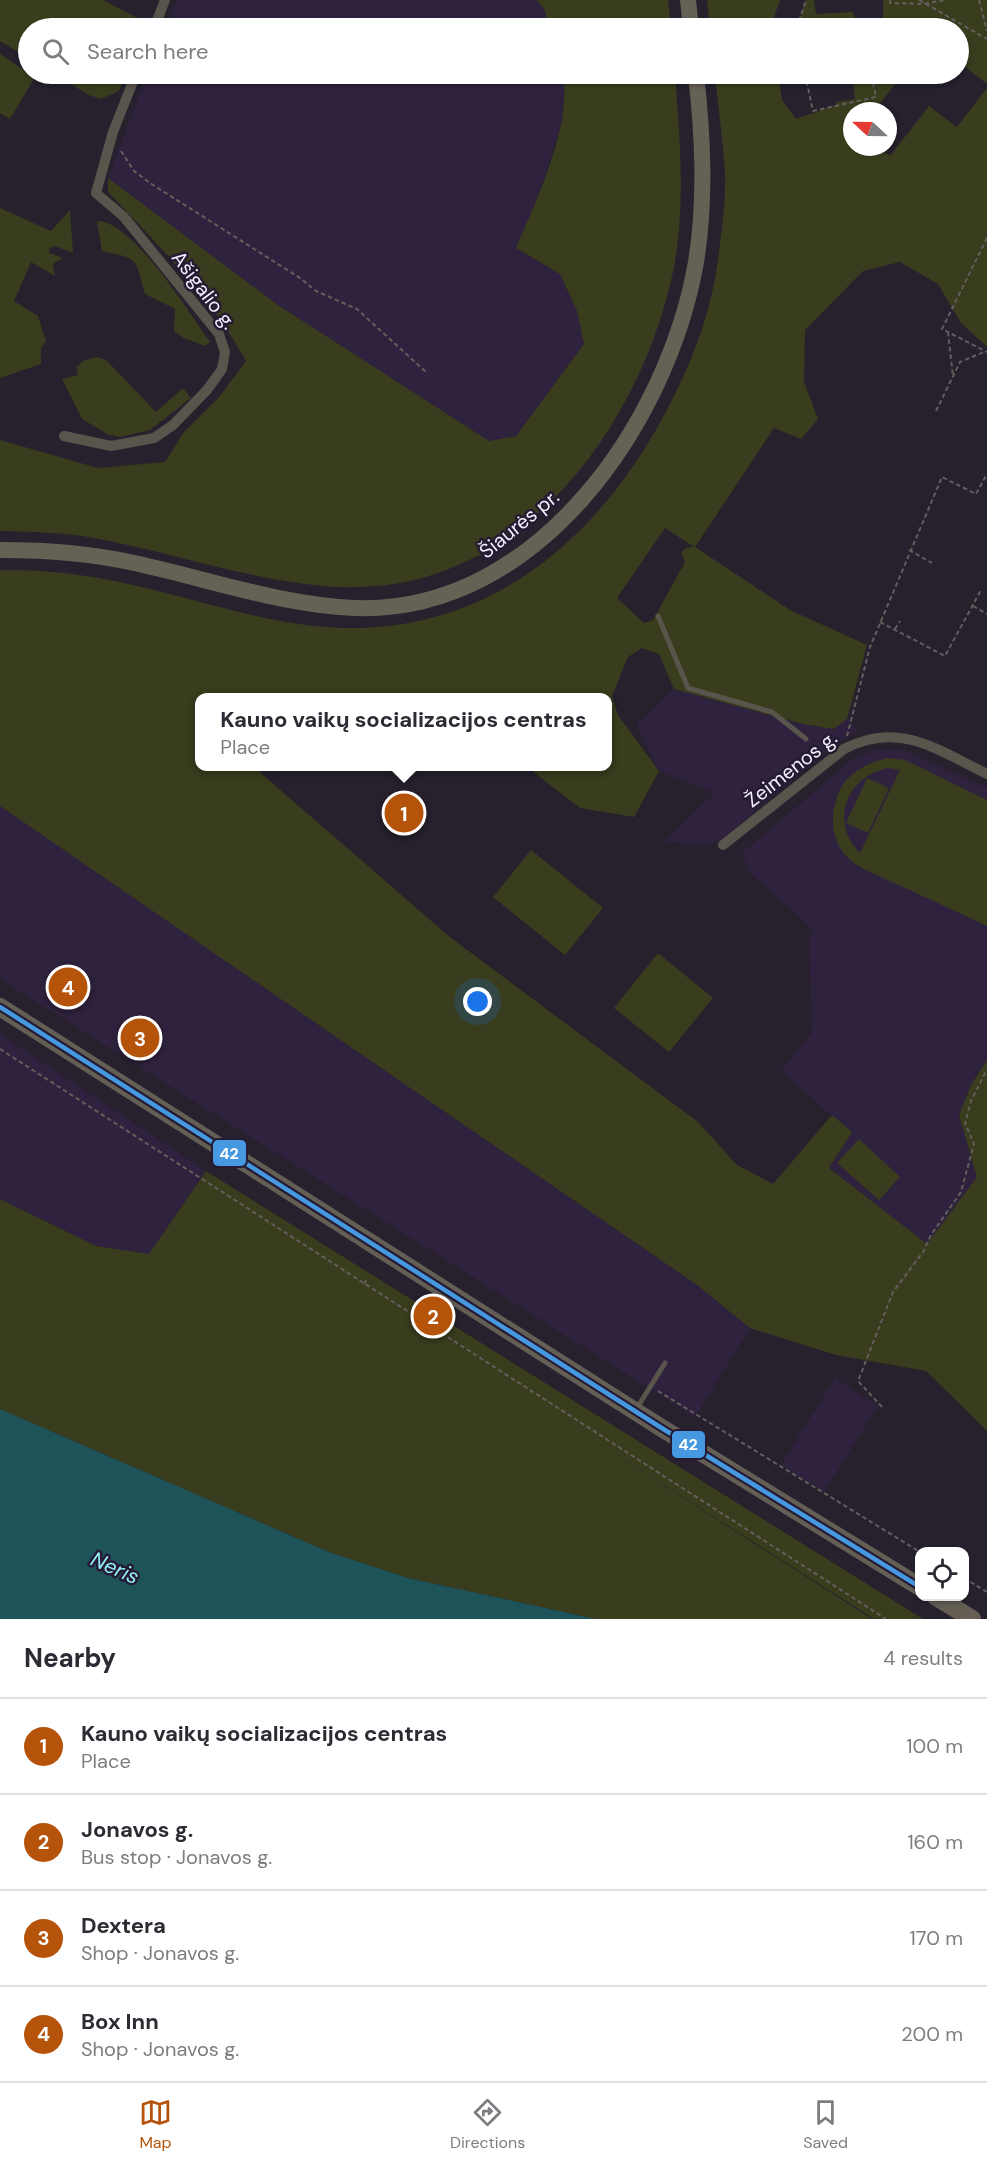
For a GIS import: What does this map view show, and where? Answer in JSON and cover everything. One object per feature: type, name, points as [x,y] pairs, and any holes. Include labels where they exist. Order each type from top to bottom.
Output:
[{"type":"main road","points":[[688,0],[690,18]]},
{"type":"main road","name":"Šiaurės pr.","points":[[0,550],[54,550],[133,562],[295,603],[359,608],[401,605],[441,597],[475,583],[523,553],[577,506],[607,469],[649,398],[675,342],[696,262],[702,209],[704,153],[697,84]]},
{"type":"main road","points":[[0,1007],[636,1411],[915,1584]]},
{"type":"main road","points":[[943,1601],[972,1619]]},
{"type":"street","points":[[158,18],[165,0]]},
{"type":"street","name":"Ašigalio g.","points":[[64,436],[111,446],[154,438],[173,425],[207,390],[222,369],[225,352],[219,334],[124,217],[96,193],[113,132],[132,84]]},
{"type":"street","name":"Žeimenos g.","points":[[723,845],[843,748],[861,740],[878,736],[905,737],[924,743],[987,774]]},
{"type":"lane","points":[[658,615],[688,688],[772,712],[806,739]]},
{"type":"lane","points":[[636,1411],[665,1363]]},
{"type":"path","points":[[800,18],[806,0]]},
{"type":"path","points":[[890,0],[890,3],[923,4],[945,0]]},
{"type":"path","points":[[919,0],[949,18]]},
{"type":"path","points":[[979,0],[987,31]]},
{"type":"path","points":[[969,29],[987,39]]},
{"type":"path","points":[[807,84],[813,111],[876,97],[874,84]]},
{"type":"path","points":[[113,132],[134,171],[300,278],[316,291],[357,309],[428,373]]},
{"type":"path","points":[[987,238],[942,329],[987,351]]},
{"type":"path","points":[[948,332],[953,377]]},
{"type":"path","points":[[936,411],[960,362],[987,351]]},
{"type":"path","points":[[843,748],[870,646],[942,477],[976,494],[987,474]]},
{"type":"path","points":[[909,550],[932,563]]},
{"type":"path","points":[[880,622],[945,656],[981,590]]},
{"type":"path","points":[[973,606],[987,614]]},
{"type":"path","points":[[895,629],[900,621]]},
{"type":"path","points":[[0,1048],[886,1619]]},
{"type":"path","points":[[882,1407],[858,1381],[893,1292],[923,1252],[931,1235],[961,1192],[974,1144],[965,1123],[971,1101],[987,1069]]},
{"type":"path","points":[[364,1284],[368,1278]]},
{"type":"path","points":[[651,1386],[915,1549]]},
{"type":"path","points":[[969,1581],[987,1592]]},
{"type":"shaded area","points":[[177,0],[537,0],[544,9],[547,18],[169,18]]},
{"type":"shaded area","points":[[143,84],[565,84],[561,124],[539,195],[516,248],[560,274],[577,311],[584,344],[516,436],[489,441],[278,305],[108,178]]},
{"type":"shaded area","points":[[674,689],[803,724],[834,729],[848,718],[858,731],[835,744],[727,835],[709,844],[692,845],[664,841],[715,793],[659,771],[637,725]]},
{"type":"shaded area","points":[[877,749],[903,750],[987,788],[987,1059],[971,1085],[959,1115],[977,1177],[927,1244],[829,1168],[851,1132],[781,1071],[812,1032],[809,938],[814,930],[750,873],[742,853],[852,760]]},
{"type":"shaded area","points":[[0,806],[697,1285],[750,1328],[695,1417],[0,979]]},
{"type":"shaded area","points":[[0,1034],[206,1171],[149,1254],[96,1246],[0,1199]]},
{"type":"shaded area","points":[[835,1378],[878,1406],[824,1492],[781,1465]]},
{"type":"green space","points":[[0,0],[103,0],[137,18],[18,18],[18,52],[0,41]]},
{"type":"green space","points":[[537,0],[668,0],[670,18],[547,18],[544,9]]},
{"type":"green space","points":[[707,0],[780,0],[774,18],[709,18]]},
{"type":"green space","points":[[806,0],[814,0],[816,14],[852,12],[855,18],[800,18]]},
{"type":"green space","points":[[883,0],[987,0],[987,84],[969,70],[969,18],[883,18]]},
{"type":"green space","points":[[0,54],[18,66],[18,84],[31,84],[10,119],[0,113]]},
{"type":"green space","points":[[71,84],[122,84],[119,91],[101,99]]},
{"type":"green space","points":[[563,84],[676,84],[681,173],[680,222],[673,272],[656,332],[632,389],[599,444],[560,492],[514,533],[462,564],[404,582],[340,587],[247,574],[125,544],[82,536],[0,531],[0,440],[98,468],[165,462],[184,432],[220,396],[246,361],[200,293],[108,192],[108,178],[278,305],[489,441],[516,436],[584,344],[577,311],[560,274],[516,248],[551,162],[563,115]]},
{"type":"green space","points":[[716,84],[780,84],[782,100],[796,119],[836,105],[836,102],[855,99],[853,84],[895,84],[881,102],[843,102],[843,156],[897,156],[897,147],[929,106],[957,127],[987,88],[987,347],[961,323],[938,284],[900,262],[863,271],[805,330],[804,382],[818,419],[801,439],[774,428],[695,547],[790,610],[867,645],[847,719],[834,729],[803,724],[674,689],[659,654],[642,648],[628,657],[612,696],[612,693],[195,693],[195,771],[260,771],[451,938],[698,1122],[737,1165],[773,1184],[832,1115],[852,1132],[829,1168],[927,1244],[977,1177],[959,1115],[971,1085],[987,1060],[987,1431],[926,1371],[836,1355],[750,1328],[697,1285],[0,806],[0,570],[58,572],[97,578],[135,585],[248,614],[320,627],[345,628],[400,624],[451,612],[497,592],[540,565],[578,532],[613,494],[643,451],[670,404],[691,359],[712,295],[725,199],[725,173]],"holes":[[[665,528],[694,547],[685,548],[681,553],[685,562],[653,620],[644,623],[617,598]]]},
{"type":"green space","points":[[0,208],[51,231],[70,210],[73,253],[55,246],[49,248],[49,253],[63,258],[53,264],[55,276],[31,262],[14,301],[38,316],[46,341],[41,348],[41,364],[0,378]]},
{"type":"green space","points":[[97,221],[111,225],[143,251],[175,291],[210,342],[205,346],[184,338],[174,331],[175,309],[145,294],[134,262],[123,256],[102,251]]},
{"type":"green space","points":[[98,357],[107,361],[156,412],[183,388],[191,398],[150,430],[120,437],[109,435],[82,419],[62,379],[78,375],[76,367],[85,360]]},
{"type":"green space","points":[[612,696],[618,715],[659,771],[634,817],[580,808],[532,771],[612,771]]},
{"type":"green space","points":[[887,758],[905,760],[987,800],[987,926],[861,867],[841,850],[835,837],[833,822],[834,807],[839,791],[849,777],[863,767]],"holes":[[[888,768],[900,770],[860,853],[845,828],[844,815],[847,802],[853,790],[873,773]]]},
{"type":"green space","points":[[867,778],[889,788],[868,833],[846,823]]},
{"type":"green space","points":[[531,850],[603,908],[565,955],[493,897]]},
{"type":"green space","points":[[658,953],[713,998],[669,1052],[614,1008]]},
{"type":"green space","points":[[859,1139],[900,1177],[879,1200],[837,1163]]},
{"type":"green space","points":[[206,1171],[923,1619],[874,1619],[587,1436],[872,1619],[596,1619],[408,1578],[329,1552],[0,1409],[0,1199],[96,1246],[149,1254]]},
{"type":"water","name":"Neris","points":[[0,1409],[329,1552],[408,1578],[596,1619],[0,1619]]},
{"type":"transit line","name":"42","points":[[0,1007],[660,1427],[915,1584]]},
{"type":"place","name":"Kauno vaikų socializacijos centras","points":[[404,813]]},
{"type":"place","name":"Box Inn","points":[[68,987]]},
{"type":"place","name":"Dextera","points":[[140,1038]]},
{"type":"place","name":"Jonavos g.","points":[[433,1316]]}]
